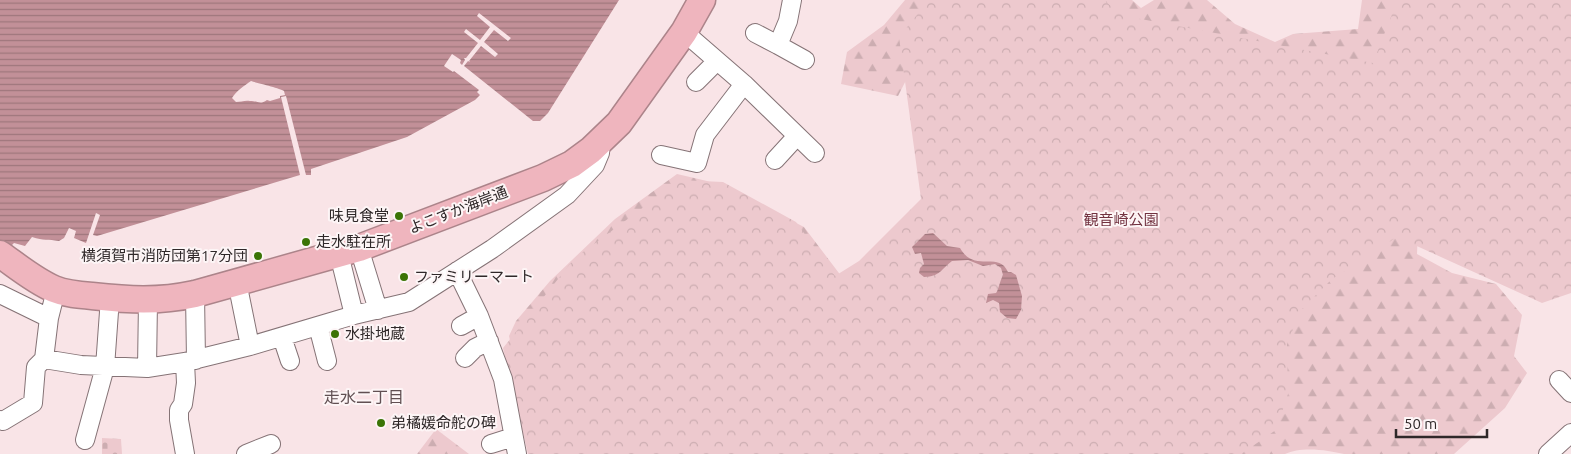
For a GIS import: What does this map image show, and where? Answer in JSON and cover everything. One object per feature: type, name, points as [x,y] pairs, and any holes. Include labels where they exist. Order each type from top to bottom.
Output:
[{"type":"highway","name":"よこすか海岸通","points":[[0,254],[41,283],[56,290],[110,298],[148,301],[168,300],[349,251],[561,184],[572,164],[592,150],[619,124],[684,32],[702,0]]},
{"type":"street","points":[[778,46],[788,21],[792,0]]},
{"type":"street","points":[[684,32],[744,84],[815,154]]},
{"type":"street","points":[[755,33],[805,60]]},
{"type":"street","points":[[696,82],[717,61]]},
{"type":"street","points":[[661,155],[697,163],[705,135],[744,84]]},
{"type":"street","points":[[775,160],[797,136]]},
{"type":"street","points":[[44,360],[105,367],[147,368],[190,361],[250,346],[354,315],[409,302],[492,249],[561,184]]},
{"type":"street","points":[[349,251],[378,310]]},
{"type":"street","points":[[349,251],[354,315]]},
{"type":"street","points":[[457,272],[479,316],[503,379],[512,437],[517,454]]},
{"type":"street","points":[[237,282],[250,346]]},
{"type":"street","points":[[0,420],[2,421],[33,403],[36,367],[44,360],[49,318],[56,290]]},
{"type":"street","points":[[0,294],[49,318]]},
{"type":"street","points":[[185,454],[179,410],[183,404],[190,361],[195,294]]},
{"type":"street","points":[[85,440],[105,367],[110,298]]},
{"type":"street","points":[[147,368],[148,301]]},
{"type":"street","points":[[461,326],[479,316]]},
{"type":"street","points":[[318,326],[327,361]]},
{"type":"street","points":[[282,337],[290,361]]},
{"type":"street","points":[[465,358],[475,348],[489,341]]},
{"type":"street","points":[[1548,454],[1571,433]]},
{"type":"street","points":[[491,444],[512,437]]},
{"type":"street","points":[[246,454],[271,444]]},
{"type":"green space","name":"観音崎公園","points":[[905,0],[1132,0],[1141,8],[1154,0],[1207,0],[1235,24],[1275,42],[1293,34],[1358,29],[1362,0],[1529,0],[1571,86],[1418,229],[1417,254],[1452,273],[1496,284],[1522,315],[1514,356],[1527,373],[1505,408],[1454,454],[1344,454],[1306,449],[1285,454],[543,454],[528,420],[509,336],[516,321],[550,281],[615,219],[677,174],[707,181],[804,227],[848,285],[941,302],[930,33],[898,96],[841,84],[847,52],[884,25]]},
{"type":"green space","name":"観音崎公園","points":[[929,0],[1103,0],[1125,16],[1373,63],[1396,4],[1392,0],[1571,0],[1571,293],[1542,303],[1397,237],[1331,280],[1301,310],[1287,344],[1288,394],[1276,430],[1241,454],[528,454],[503,348],[574,259],[680,180],[723,182],[796,222],[835,276],[859,261],[921,199],[899,37]]},
{"type":"green space","points":[[436,429],[469,454],[417,454]]},
{"type":"green space","points":[[102,438],[121,439],[122,454],[102,454]]},
{"type":"shaded area","points":[[0,0],[619,0],[548,113],[540,121],[533,121],[464,66],[468,61],[470,62],[481,46],[495,57],[498,54],[484,42],[494,30],[508,41],[511,38],[479,13],[477,16],[490,27],[480,40],[466,29],[464,32],[478,43],[464,58],[465,60],[462,65],[460,63],[461,60],[452,54],[444,66],[454,71],[479,90],[477,92],[480,95],[475,100],[407,137],[311,169],[311,175],[306,175],[286,96],[281,97],[300,175],[97,236],[93,235],[100,215],[96,213],[86,243],[74,238],[76,231],[69,228],[64,238],[59,241],[32,237],[25,246],[14,243],[9,248],[0,242]],"holes":[[[251,81],[282,90],[285,95],[261,103],[236,102],[232,98],[243,86]]]},
{"type":"shaded area","points":[[933,233],[947,246],[960,248],[972,260],[998,263],[1004,266],[1008,272],[1016,275],[1022,296],[1021,310],[1016,319],[1007,318],[1000,312],[999,303],[993,300],[986,303],[988,294],[997,292],[1003,275],[1001,268],[995,264],[983,266],[968,260],[952,261],[934,275],[924,277],[919,273],[920,268],[924,264],[921,253],[915,254],[912,247],[925,234]]},
{"type":"place","name":"味見食堂","points":[[399,216]]},
{"type":"place","name":"走水駐在所","points":[[306,242]]},
{"type":"place","name":"横須賀市消防団第17分団","points":[[258,256]]},
{"type":"place","name":"ファミリーマート","points":[[404,277]]},
{"type":"place","name":"水掛地蔵","points":[[335,334]]},
{"type":"place","name":"弟橘媛命舵の碑","points":[[381,423]]},
{"type":"district","name":"走水二丁目","points":[[364,397]]}]
